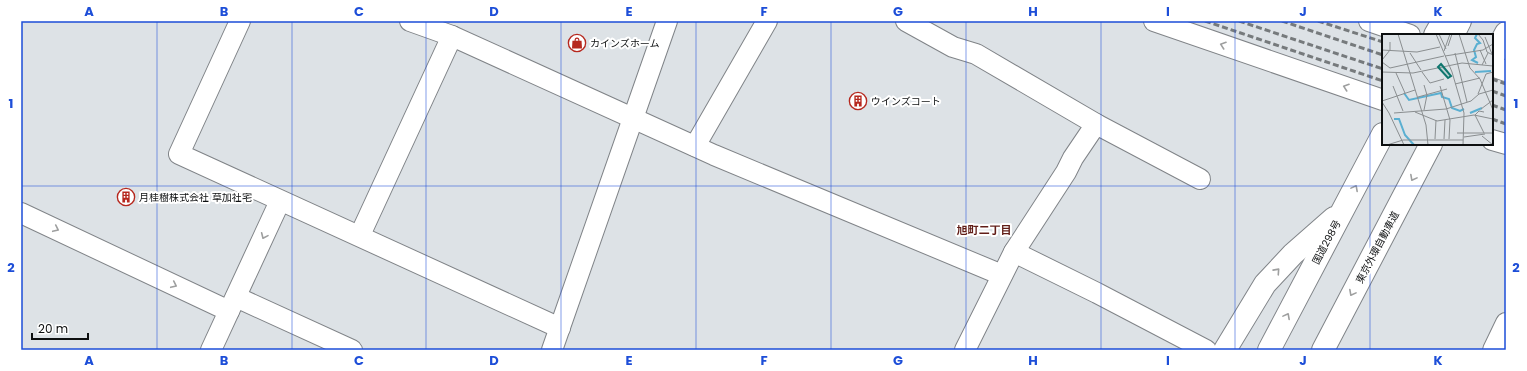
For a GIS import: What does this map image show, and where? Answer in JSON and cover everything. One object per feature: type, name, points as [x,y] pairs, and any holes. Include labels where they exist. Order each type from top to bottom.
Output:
[{"type":"highway","points":[[1436,34],[1443,21]]},
{"type":"highway","points":[[1453,34],[1460,21]]},
{"type":"highway","points":[[1490,34],[1497,21]]},
{"type":"highway","points":[[1493,57],[1506,33]]},
{"type":"highway","name":"国道298号","points":[[1269,350],[1382,136]]},
{"type":"highway","points":[[1286,350],[1394,145]]},
{"type":"highway","name":"東京外環自動車道","points":[[1323,350],[1430,145]]},
{"type":"highway","points":[[1339,350],[1446,145]]},
{"type":"highway","points":[[1225,350],[1265,284],[1293,254],[1343,210]]},
{"type":"street","points":[[240,21],[179,154],[280,201],[360,235],[560,328]]},
{"type":"street","points":[[410,21],[452,36],[633,119],[821,200],[1002,274]]},
{"type":"street","points":[[552,350],[590,246],[667,21]]},
{"type":"street","points":[[695,146],[767,21]]},
{"type":"street","points":[[906,21],[953,47],[976,54],[1096,124],[1200,179]]},
{"type":"street","points":[[1154,21],[1382,100]]},
{"type":"street","points":[[1369,21],[1407,34]]},
{"type":"street","points":[[360,235],[452,36]]},
{"type":"street","points":[[1493,66],[1506,72]]},
{"type":"street","points":[[965,350],[1014,252],[1096,124]]},
{"type":"street","points":[[1493,140],[1506,144]]},
{"type":"street","points":[[211,350],[280,201]]},
{"type":"street","points":[[21,213],[232,304],[352,350]]},
{"type":"street","points":[[1014,252],[1097,292],[1206,350]]},
{"type":"street","points":[[1493,350],[1506,323]]},
{"type":"railway","points":[[1205,21],[1382,81]]},
{"type":"railway","points":[[1239,21],[1382,69]]},
{"type":"railway","points":[[1282,21],[1382,55]]},
{"type":"railway","points":[[1318,21],[1382,42]]},
{"type":"railway","points":[[1493,79],[1506,84]]},
{"type":"railway","points":[[1493,91],[1506,96]]},
{"type":"railway","points":[[1493,105],[1506,110]]},
{"type":"railway","points":[[1493,119],[1506,124]]},
{"type":"place","name":"カインズホーム","points":[[577,43]]},
{"type":"place","name":"ウインズコート","points":[[858,101]]},
{"type":"place","name":"月桂樹株式会社 草加社宅","points":[[126,197]]},
{"type":"district","name":"旭町二丁目","points":[[984,230]]}]
